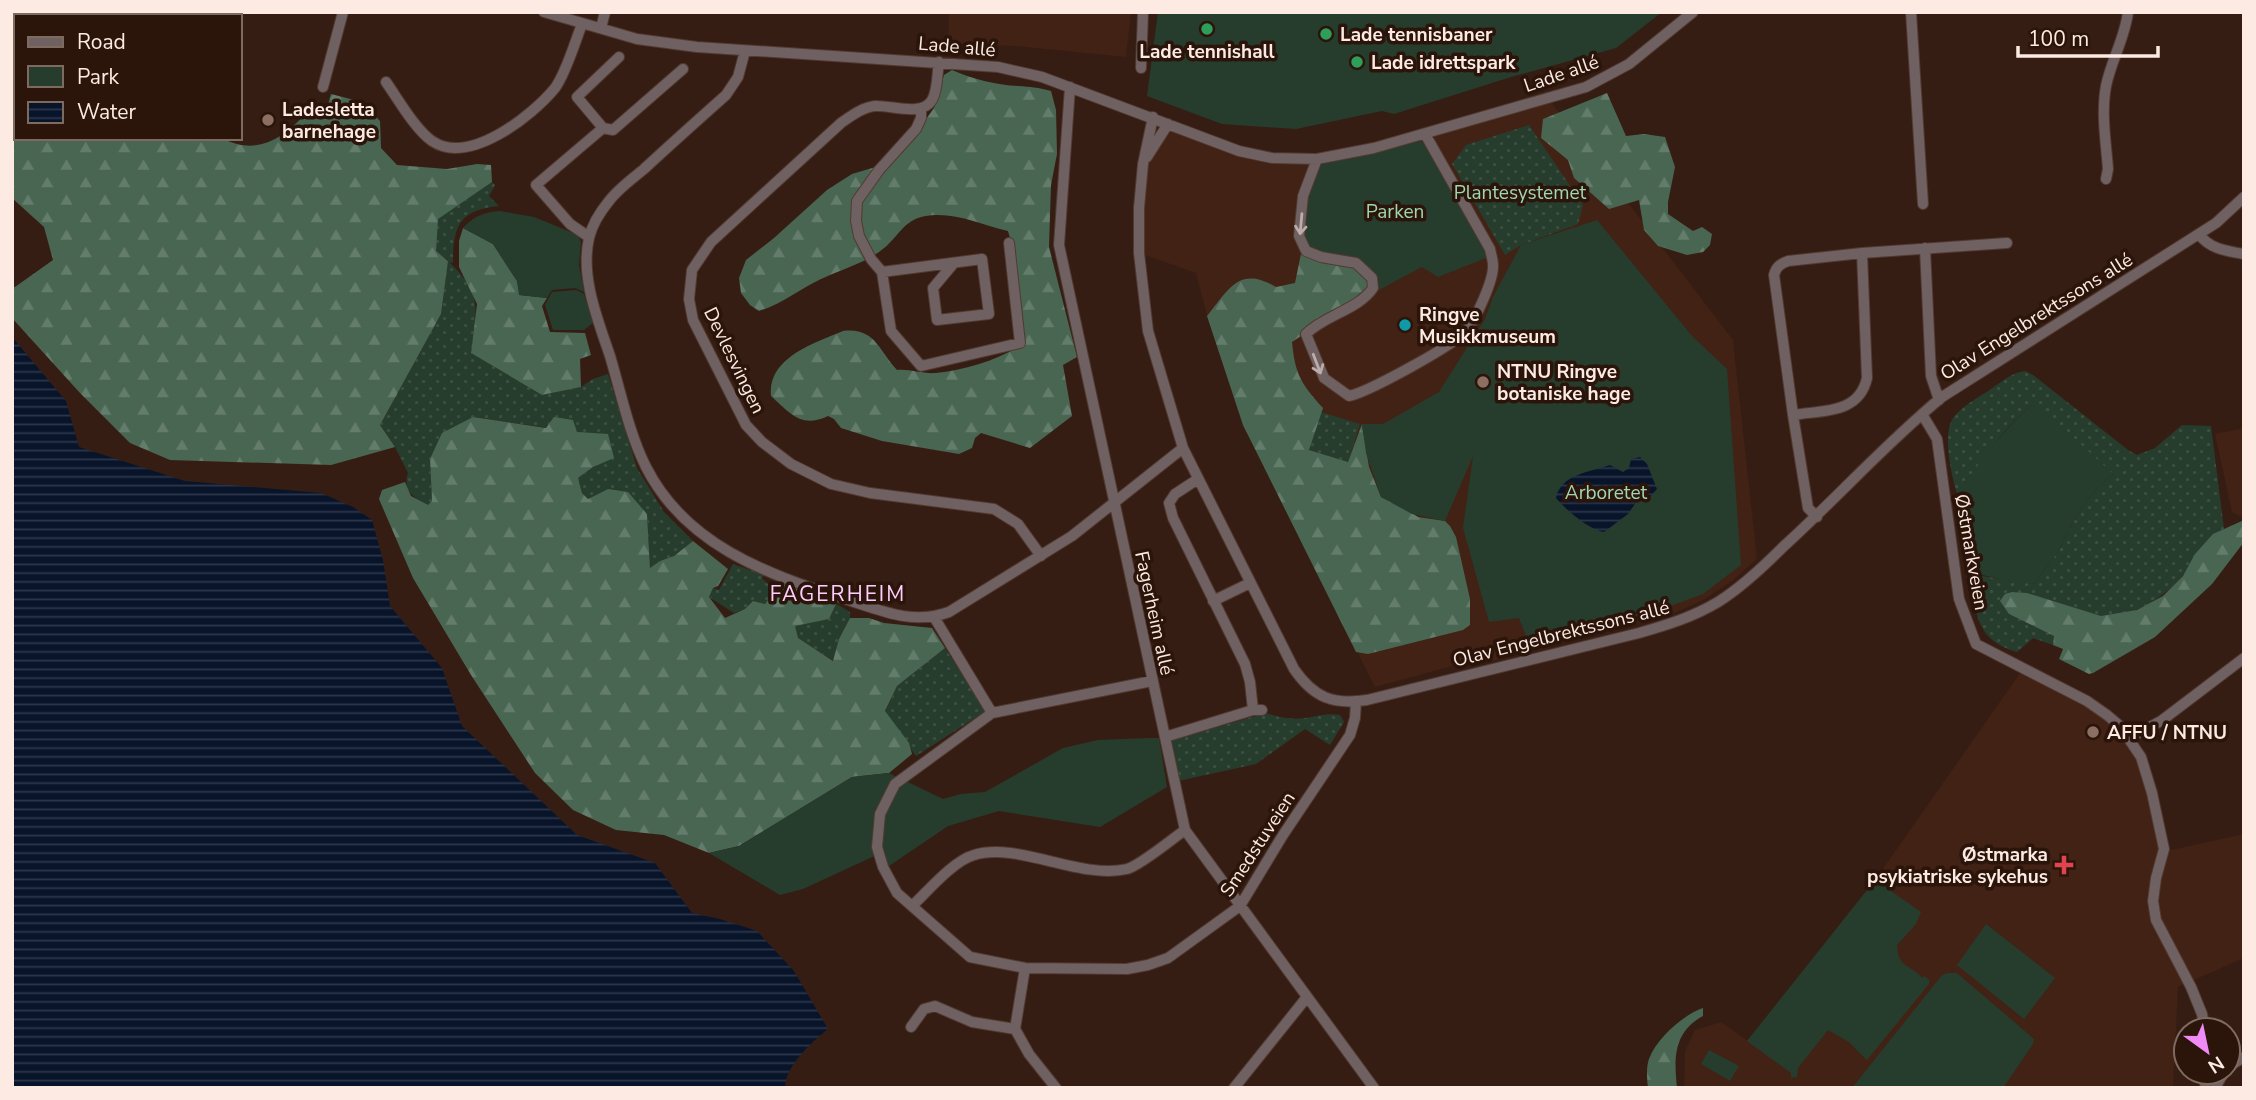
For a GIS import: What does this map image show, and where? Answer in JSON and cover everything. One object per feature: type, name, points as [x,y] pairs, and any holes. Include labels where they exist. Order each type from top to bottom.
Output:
[{"type":"street","points":[[323,87],[343,12]]},
{"type":"street","name":"Lade allé","points":[[544,12],[637,39],[697,47],[998,67],[1042,77],[1239,150],[1272,158],[1317,159],[1374,148],[1586,87],[1629,64],[1693,12]]},
{"type":"street","points":[[601,28],[605,12]]},
{"type":"street","points":[[1141,68],[1143,12]]},
{"type":"street","points":[[1911,12],[1923,204]]},
{"type":"street","points":[[2106,179],[2108,169],[2105,94],[2122,42],[2128,12]]},
{"type":"street","points":[[386,82],[422,132],[432,141],[456,147],[479,144],[512,126],[557,86],[582,24]]},
{"type":"street","points":[[745,51],[738,77],[726,95],[610,199],[589,237],[586,270],[633,433],[659,490],[677,513],[711,542],[750,562],[880,612],[906,617],[934,617],[949,612],[1072,536],[1183,448]]},
{"type":"street","points":[[619,57],[577,97],[603,128],[613,130],[683,69]]},
{"type":"street","points":[[939,62],[932,100],[921,109],[921,118],[916,129],[879,170],[857,201],[856,221],[859,236],[871,260],[882,272],[891,331],[921,366],[1020,343],[1009,243]]},
{"type":"street","name":"Fagerheim allé","points":[[1070,87],[1059,245],[1185,830],[1374,1088]]},
{"type":"street","name":"Devlesvingen","points":[[921,109],[873,106],[841,123],[711,242],[692,270],[689,286],[690,309],[746,425],[762,442],[791,464],[831,484],[870,493],[994,509],[1018,524],[1041,556]]},
{"type":"street","name":"Olav Engelbrektssons allé","points":[[1153,117],[1143,164],[1139,253],[1148,331],[1183,448],[1300,678],[1309,688],[1330,700],[1342,702],[1356,701],[1639,633],[1689,617],[1719,602],[1746,582],[1817,517],[1939,400],[2199,234],[2226,215],[2244,197]]},
{"type":"street","name":"Olav Engelbrektssons allé","points":[[1143,164],[1168,124]]},
{"type":"street","points":[[589,237],[570,224],[536,185],[603,128]]},
{"type":"street","points":[[1317,159],[1303,196],[1299,236],[1306,251],[1321,257],[1356,263],[1372,278],[1373,288],[1366,299],[1334,314],[1306,334],[1324,378],[1349,396],[1361,394],[1405,370],[1466,331],[1490,279],[1493,265],[1490,249],[1425,134]]},
{"type":"street","points":[[2199,234],[2213,246],[2244,254]]},
{"type":"street","points":[[1817,517],[1808,508],[1775,271],[1788,261],[2007,243]]},
{"type":"street","points":[[1925,248],[1931,376],[1939,400]]},
{"type":"street","points":[[1793,415],[1843,408],[1855,402],[1865,391],[1867,378],[1861,253]]},
{"type":"street","points":[[882,272],[982,259],[989,314],[937,320],[933,288],[954,263]]},
{"type":"street","name":"Østmarkveien","points":[[1922,414],[1937,439],[1959,599],[1976,643],[2087,701],[2107,715],[2129,738],[2141,757],[2164,849],[2153,901],[2156,920],[2191,987],[2202,1016]]},
{"type":"street","points":[[1165,737],[1257,710],[1245,664],[1173,518],[1169,503],[1175,494],[1198,479]]},
{"type":"street","points":[[1213,601],[1250,583]]},
{"type":"street","points":[[934,617],[992,713],[1152,681]]},
{"type":"street","points":[[2129,738],[2161,721],[2244,658]]},
{"type":"street","name":"Smedstuveien","points":[[992,713],[895,784],[880,814],[877,847],[883,867],[897,893],[970,957],[1025,968],[1127,970],[1168,958],[1240,906],[1350,735],[1356,701]]},
{"type":"street","points":[[912,906],[960,862],[974,854],[1000,852],[1103,871],[1130,868],[1185,830]]},
{"type":"street","points":[[1025,968],[1015,1029],[1029,1054],[1056,1088]]},
{"type":"street","points":[[1234,1088],[1307,997]]},
{"type":"street","points":[[911,1027],[924,1009],[935,1006],[972,1022],[1015,1029]]},
{"type":"shaded area","points":[[949,12],[1131,12],[1126,57],[1015,46],[948,43]]},
{"type":"shaded area","name":"NTNU Ringve botaniske hage","points":[[1548,98],[1733,340],[1757,559],[1732,581],[1703,600],[1672,614],[1496,660],[1452,666],[1375,687],[1243,425],[1207,316],[1196,273],[1139,253],[1143,164],[1168,124],[1239,151],[1317,159]]},
{"type":"shaded area","points":[[2244,428],[2244,518],[2232,512],[2215,434]]},
{"type":"shaded area","name":"Østmarka psykiatriske sykehus","points":[[2023,669],[2107,714],[2141,757],[2164,849],[2171,850],[2244,834],[2244,958],[2178,987],[2177,1016],[2172,1016],[2173,1088],[1684,1088],[1685,1051],[1695,1030],[1721,1022],[1748,1041],[1875,880]]},
{"type":"green space","name":"Lade idrettspark","points":[[1158,12],[1662,12],[1616,48],[1511,77],[1394,114],[1382,111],[1296,129],[1222,124],[1147,96]]},
{"type":"green space","points":[[952,70],[993,83],[1051,91],[1056,110],[1057,154],[1051,185],[1049,247],[1077,357],[1063,365],[1072,416],[1030,448],[981,433],[975,438],[972,448],[959,454],[882,441],[841,428],[828,416],[819,420],[803,420],[771,396],[776,372],[784,362],[806,347],[843,331],[854,331],[869,337],[897,370],[926,373],[969,367],[1021,345],[1013,249],[1008,231],[953,216],[924,216],[909,223],[872,256],[767,308],[759,311],[750,305],[741,293],[739,278],[746,260],[827,190],[852,174],[886,164],[906,147],[934,108],[944,75]]},
{"type":"green space","points":[[12,92],[14,140],[227,140],[246,146],[277,138],[305,114],[326,112],[331,94],[362,102],[380,121],[381,148],[397,165],[447,169],[477,164],[491,165],[492,182],[438,219],[436,251],[448,261],[441,314],[380,425],[395,447],[331,465],[170,460],[130,443],[12,318],[12,286],[15,287],[53,260],[44,227],[12,198]]},
{"type":"green space","points":[[1607,93],[1626,136],[1644,134],[1665,137],[1675,167],[1668,214],[1693,231],[1702,227],[1712,234],[1710,245],[1703,252],[1687,255],[1658,246],[1644,230],[1639,200],[1609,209],[1574,178],[1568,160],[1541,138],[1543,119]]},
{"type":"green space","name":"Plantesystemet","points":[[1529,125],[1583,205],[1578,224],[1521,245],[1505,255],[1452,164],[1466,145]]},
{"type":"green space","name":"Parken","points":[[1418,139],[1433,151],[1491,256],[1438,277],[1422,267],[1377,291],[1376,276],[1308,248],[1304,238],[1304,206],[1318,164],[1355,158]]},
{"type":"green space","points":[[492,182],[495,185],[489,196],[499,206],[475,211],[461,222],[455,239],[453,263],[449,262],[473,294],[475,314],[471,353],[542,395],[581,387],[608,374],[637,468],[664,512],[693,541],[674,556],[660,561],[650,569],[647,514],[608,489],[588,499],[582,493],[578,478],[613,457],[577,432],[473,417],[430,459],[432,501],[428,506],[408,489],[408,473],[380,425],[441,314],[448,260],[435,251],[437,219]]},
{"type":"green space","points":[[500,211],[534,217],[578,235],[581,242],[579,265],[584,292],[575,288],[552,290],[547,298],[519,295],[517,281],[493,244],[463,228],[480,215]]},
{"type":"green space","name":"Arboretet","points":[[1597,220],[1692,336],[1727,369],[1741,565],[1703,594],[1651,613],[1528,641],[1519,618],[1489,622],[1463,528],[1473,456],[1445,521],[1412,514],[1381,497],[1366,453],[1362,424],[1383,424],[1439,392],[1485,319],[1493,297],[1521,245]]},
{"type":"green space","points":[[463,228],[493,244],[517,281],[520,295],[547,298],[542,306],[550,332],[585,333],[591,355],[580,359],[581,387],[542,395],[471,353],[477,304],[459,267],[459,241]]},
{"type":"green space","points":[[1303,244],[1356,263],[1373,288],[1292,342],[1300,378],[1323,408],[1309,450],[1348,462],[1362,424],[1369,467],[1381,497],[1418,517],[1445,521],[1450,526],[1456,537],[1470,599],[1470,625],[1463,630],[1368,654],[1356,652],[1243,425],[1207,316],[1229,289],[1244,279],[1253,278],[1276,287],[1295,283]]},
{"type":"green space","points":[[576,290],[584,294],[593,323],[584,330],[553,330],[545,305],[552,292]]},
{"type":"green space","points":[[2025,371],[2137,455],[2155,448],[2182,425],[2211,426],[2224,529],[2208,540],[2184,574],[2170,588],[2143,607],[2123,614],[2098,616],[2038,597],[2012,592],[2009,614],[2054,636],[2053,645],[2033,638],[2017,652],[2003,647],[1985,632],[1976,612],[1969,574],[2034,584],[2056,554],[2083,506],[2096,489],[2113,474],[2032,405],[1991,449],[1960,502],[1948,450],[1951,422],[1973,401],[2010,376]]},
{"type":"green space","points":[[2032,405],[2060,425],[2113,474],[2083,506],[2056,554],[2034,584],[1974,573],[1960,512],[1962,493],[1978,466],[2001,436]]},
{"type":"green space","points":[[1321,412],[1360,424],[1348,462],[1309,450]]},
{"type":"green space","points":[[473,417],[546,428],[554,417],[573,420],[577,432],[608,434],[614,458],[593,467],[578,478],[582,493],[588,499],[608,489],[628,492],[647,514],[650,568],[674,556],[693,541],[728,569],[709,597],[725,618],[745,609],[753,601],[765,604],[781,582],[836,604],[829,619],[795,626],[798,638],[833,661],[839,639],[850,618],[869,618],[884,623],[932,628],[945,648],[897,686],[885,711],[909,743],[912,754],[889,773],[852,777],[739,846],[709,853],[664,835],[616,830],[573,810],[535,773],[471,675],[413,578],[379,499],[382,490],[405,482],[411,496],[428,505],[432,501],[430,459],[442,433]]},
{"type":"green space","points":[[2244,520],[2244,542],[2212,584],[2155,637],[2093,673],[2089,674],[2059,659],[2063,649],[2053,645],[2054,636],[2009,614],[2000,601],[2005,594],[2012,592],[2027,593],[2101,616],[2137,610],[2163,596],[2183,576],[2195,554],[2213,534]]},
{"type":"green space","points":[[733,564],[764,575],[762,578],[775,591],[765,604],[753,601],[745,609],[734,613],[709,597],[713,588],[719,590]]},
{"type":"green space","points":[[836,604],[850,612],[850,618],[839,639],[834,661],[797,638],[795,625],[829,619]]},
{"type":"green space","points":[[945,648],[986,711],[916,756],[885,712],[897,686]]},
{"type":"green space","points":[[1266,713],[1296,719],[1336,714],[1340,715],[1344,722],[1330,745],[1305,729],[1256,764],[1178,781],[1170,741]]},
{"type":"green space","points":[[1159,738],[1167,787],[1100,827],[999,811],[948,826],[886,868],[883,852],[803,889],[780,895],[709,853],[739,846],[852,777],[889,773],[943,799],[985,792],[1063,748],[1098,740]]},
{"type":"green space","points":[[1875,880],[1921,912],[1916,924],[1897,945],[1903,963],[1922,978],[1924,976],[1929,980],[1929,984],[1867,1060],[1849,1042],[1828,1030],[1798,1068],[1797,1077],[1791,1078],[1791,1073],[1747,1041]]},
{"type":"green space","points":[[1986,924],[2055,978],[2024,1019],[1957,965]]},
{"type":"green space","points":[[1957,973],[2034,1039],[2003,1088],[1852,1088],[1942,975]]},
{"type":"green space","points":[[1703,1008],[1703,1016],[1686,1030],[1678,1047],[1677,1088],[1648,1088],[1648,1062],[1658,1043],[1679,1022]]},
{"type":"green space","points":[[1709,1050],[1739,1066],[1730,1081],[1701,1064]]},
{"type":"water","points":[[12,337],[66,401],[79,447],[185,481],[321,493],[353,507],[372,520],[383,560],[390,606],[442,668],[462,726],[577,835],[655,863],[692,913],[757,931],[794,971],[828,1029],[794,1063],[785,1088],[12,1088]]},
{"type":"water","points":[[1640,457],[1647,464],[1657,489],[1650,497],[1637,501],[1628,514],[1604,532],[1585,523],[1556,498],[1564,484],[1577,475],[1610,465],[1623,472],[1629,468],[1631,459]]},
{"type":"place","name":"Lade tennishall","points":[[1207,29]]},
{"type":"place","name":"Lade tennisbaner","points":[[1326,34]]},
{"type":"place","name":"Lade idrettspark","points":[[1357,62]]},
{"type":"place","name":"Ladesletta barnehage","points":[[268,120]]},
{"type":"place","name":"Ringve Musikkmuseum","points":[[1405,325]]},
{"type":"place","name":"NTNU Ringve botaniske hage","points":[[1483,382]]},
{"type":"place","name":"AFFU / NTNU","points":[[2093,732]]},
{"type":"place","name":"Østmarka psykiatriske sykehus","points":[[2064,865]]},
{"type":"district","name":"FAGERHEIM","points":[[838,594]]}]
